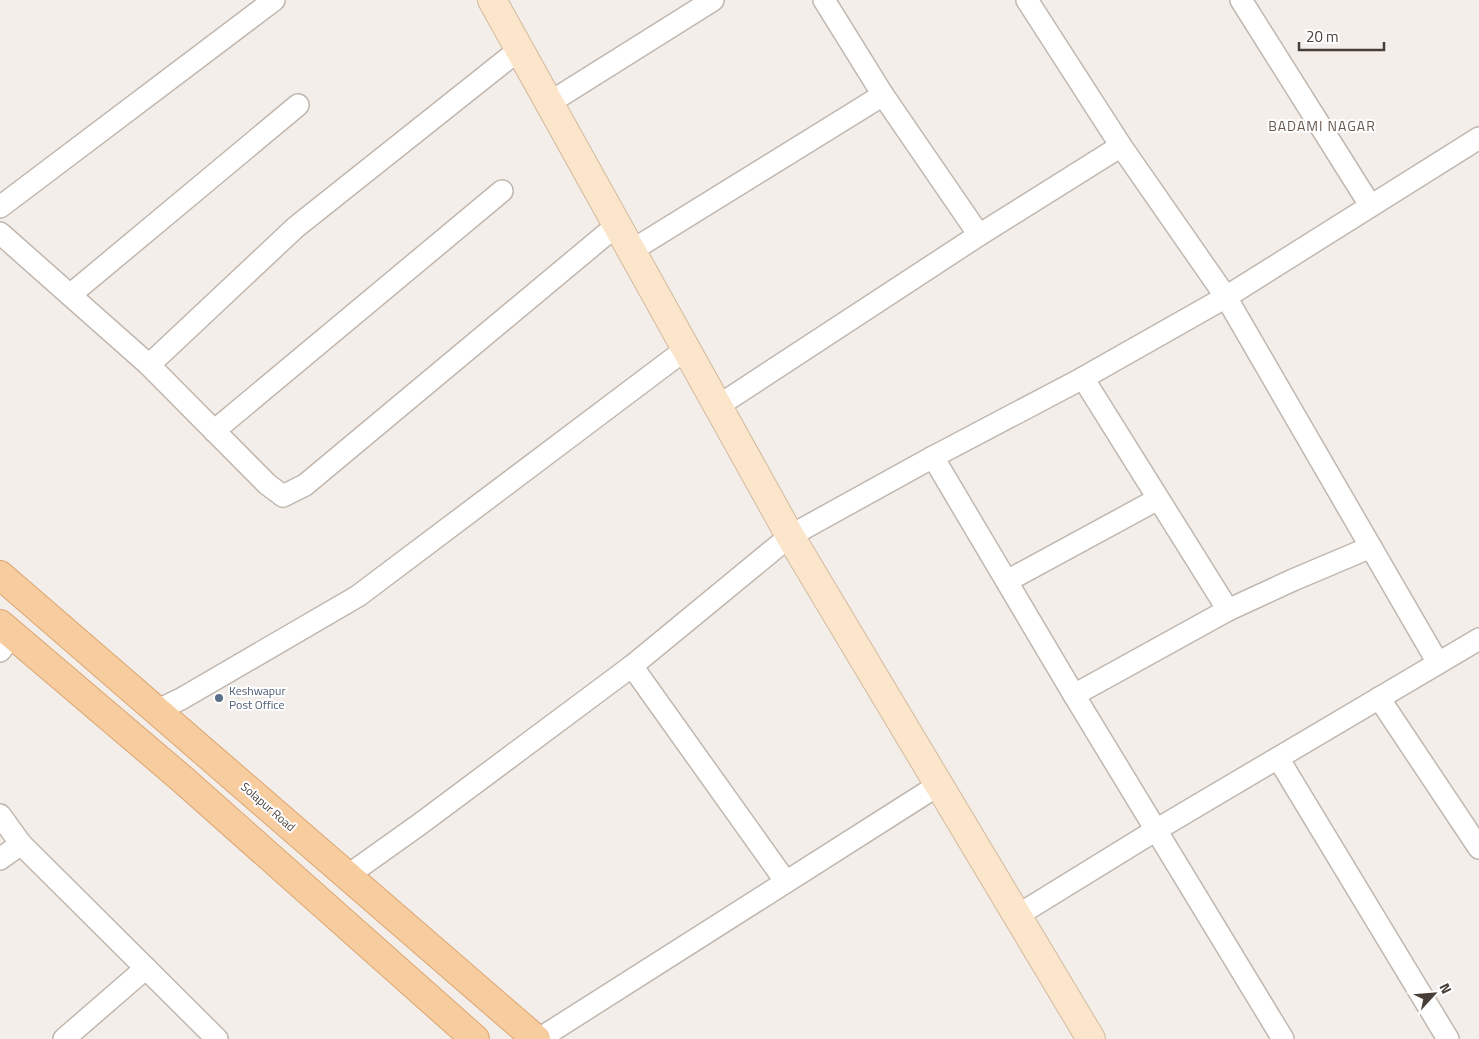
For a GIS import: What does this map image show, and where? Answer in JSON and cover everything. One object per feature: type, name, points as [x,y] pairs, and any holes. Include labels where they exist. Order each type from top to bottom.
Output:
[{"type":"main road","name":"Solapur Road","points":[[0,575],[538,1039]]},
{"type":"main road","points":[[4,636],[181,778],[475,1039]]},
{"type":"street","points":[[0,207],[274,0]]},
{"type":"street","points":[[492,0],[790,536],[1092,1039]]},
{"type":"street","points":[[549,103],[713,0]]},
{"type":"street","points":[[824,0],[883,95],[979,235]]},
{"type":"street","points":[[1028,0],[1121,146],[1226,297],[1438,663]]},
{"type":"street","points":[[1241,0],[1370,206]]},
{"type":"street","points":[[149,365],[296,226],[520,49]]},
{"type":"street","points":[[631,251],[883,95]]},
{"type":"street","points":[[70,295],[298,105]]},
{"type":"street","points":[[347,876],[632,666],[790,536],[933,457],[1083,378],[1226,297],[1479,138]]},
{"type":"street","points":[[718,406],[979,235],[1121,146]]},
{"type":"street","points":[[214,431],[502,191]]},
{"type":"street","points":[[0,233],[149,365],[267,484],[283,496],[305,485],[617,225]]},
{"type":"street","points":[[156,711],[358,596],[686,349]]},
{"type":"street","points":[[1083,378],[1228,610]]},
{"type":"street","points":[[933,457],[1074,695],[1283,1039]]},
{"type":"street","points":[[1007,581],[1158,499]]},
{"type":"street","points":[[1074,695],[1228,610],[1371,547]]},
{"type":"street","points":[[1018,915],[1156,830],[1479,638]]},
{"type":"street","points":[[632,666],[786,882]]},
{"type":"street","points":[[1379,698],[1478,842]]},
{"type":"street","points":[[1278,758],[1448,1039]]},
{"type":"street","points":[[538,1039],[940,784]]},
{"type":"street","points":[[0,814],[20,844],[217,1039]]},
{"type":"street","points":[[0,859],[20,844]]},
{"type":"street","points":[[64,1039],[146,968]]},
{"type":"place","name":"Keshwapur Post Office","points":[[219,698]]},
{"type":"district","name":"BADAMI NAGAR","points":[[1322,126]]}]
